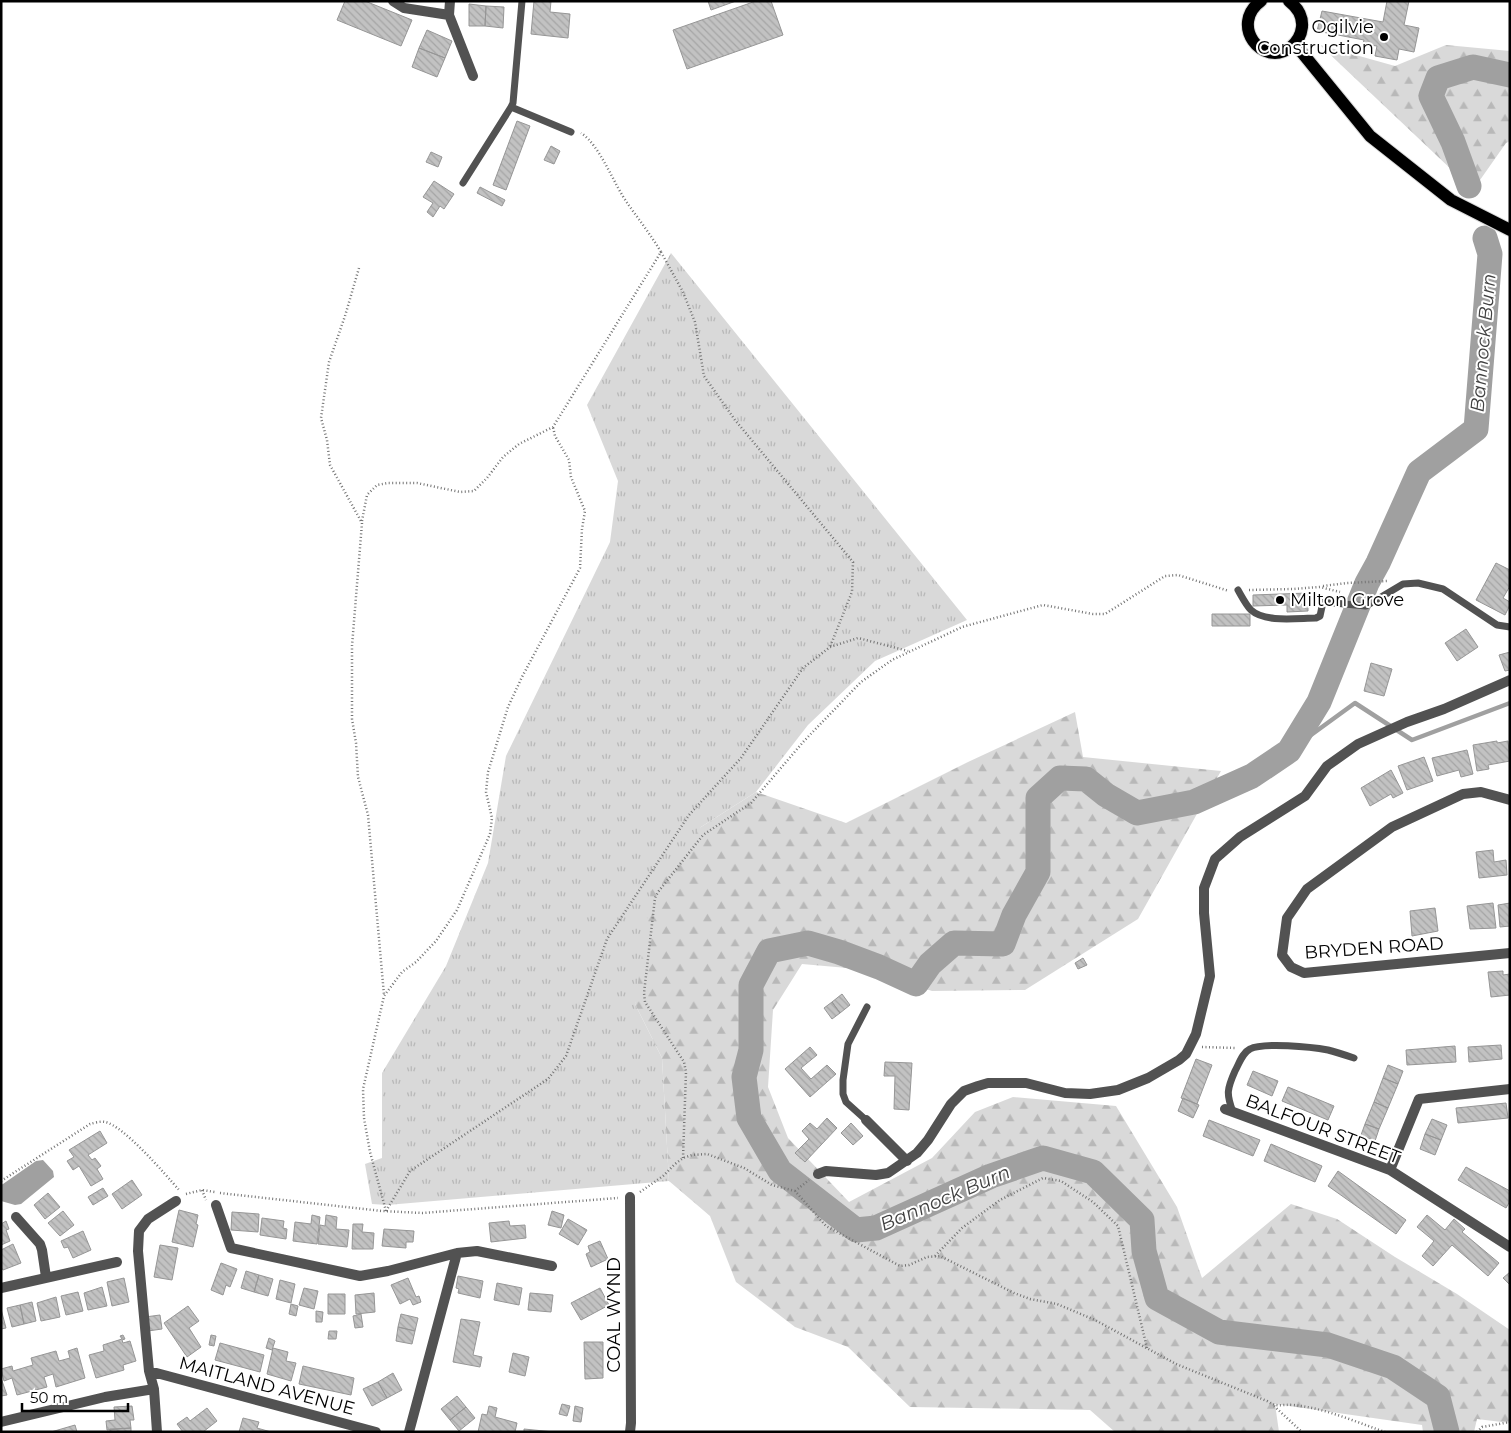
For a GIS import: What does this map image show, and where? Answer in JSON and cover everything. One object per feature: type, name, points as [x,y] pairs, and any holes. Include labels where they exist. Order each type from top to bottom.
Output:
[{"type":"main road","points":[[1252,4],[1247,23],[1248,33],[1260,48],[1269,52],[1278,52],[1287,50],[1295,44],[1302,31],[1301,7],[1289,1]]},
{"type":"main road","points":[[1295,44],[1370,136],[1451,200],[1510,230]]},
{"type":"street","points":[[393,1],[404,8],[449,15]]},
{"type":"street","points":[[450,1],[449,15],[473,76]]},
{"type":"street","points":[[818,1174],[826,1171],[876,1176],[888,1174],[907,1161],[928,1140],[951,1104],[964,1091],[988,1083],[1026,1083],[1065,1092],[1090,1094],[1118,1090],[1148,1078],[1179,1060],[1186,1054],[1196,1034],[1210,976],[1204,913],[1204,888],[1215,859],[1240,837],[1305,796],[1327,766],[1358,744],[1510,680]]},
{"type":"street","name":"BRYDEN ROAD","points":[[1510,800],[1482,792],[1463,794],[1392,827],[1307,889],[1287,918],[1282,955],[1291,967],[1304,973],[1510,953]]},
{"type":"street","points":[[1390,1170],[1419,1099],[1510,1089]]},
{"type":"street","name":"BALFOUR STREET","points":[[1229,1110],[1390,1170],[1510,1247]]},
{"type":"street","points":[[866,1120],[907,1161]]},
{"type":"street","name":"COAL WYND","points":[[630,1197],[630,1432]]},
{"type":"street","points":[[157,1432],[154,1389],[149,1371],[138,1251],[139,1231],[148,1219],[176,1201]]},
{"type":"street","points":[[216,1205],[231,1248],[360,1276],[388,1271],[457,1253],[477,1251],[552,1266]]},
{"type":"street","points":[[16,1217],[40,1244],[46,1277]]},
{"type":"street","points":[[409,1432],[457,1253]]},
{"type":"street","points":[[1,1288],[117,1262]]},
{"type":"street","name":"MAITLAND AVENUE","points":[[149,1371],[376,1432]]},
{"type":"street","points":[[1,1422],[105,1397],[154,1389]]},
{"type":"lane","points":[[462,183],[513,103],[522,1]]},
{"type":"lane","points":[[510,107],[571,132]]},
{"type":"lane","points":[[1238,590],[1250,610],[1260,616],[1270,618],[1316,618],[1320,616],[1323,602],[1366,606],[1403,584],[1418,583],[1443,589],[1497,625],[1510,628]]},
{"type":"lane","points":[[866,1120],[846,1102],[843,1094],[843,1080],[848,1044],[867,1007]]},
{"type":"lane","points":[[1229,1110],[1228,1090],[1242,1057],[1250,1049],[1265,1046],[1308,1048],[1328,1050],[1354,1058]]},
{"type":"path","points":[[571,132],[582,134],[591,142],[628,204],[647,229],[683,292],[695,322],[704,376],[735,420],[853,562],[852,592],[830,647]]},
{"type":"path","points":[[386,1211],[370,1152],[364,1118],[363,1089],[384,996],[368,815],[358,777],[356,743],[352,719],[352,646],[362,522],[367,495],[378,485],[388,482],[418,483],[460,492],[474,491],[503,457],[519,444],[553,427],[661,252]]},
{"type":"path","points":[[359,268],[329,362],[321,418],[327,440],[330,466],[362,522]]},
{"type":"path","points":[[384,996],[402,972],[416,962],[436,941],[457,910],[490,834],[492,818],[486,792],[488,772],[508,707],[580,568],[582,529],[586,511],[571,478],[568,460],[555,436],[553,427]]},
{"type":"path","points":[[683,1158],[686,1072],[684,1062],[645,1002],[644,993],[655,898],[703,835],[751,803],[804,741],[861,682],[892,660],[962,627],[1043,605],[1093,614],[1105,614],[1165,576],[1178,575],[1222,590],[1293,589],[1347,582],[1392,580],[1403,584]]},
{"type":"path","points":[[1320,587],[1346,594]]},
{"type":"path","points":[[386,1211],[410,1171],[548,1079],[566,1056],[607,939],[689,815],[741,758],[803,668],[830,647],[858,638],[909,652]]},
{"type":"path","points":[[1189,1047],[1250,1049]]},
{"type":"path","points":[[1,1181],[90,1124],[104,1121],[115,1125],[159,1166],[184,1195],[202,1190],[386,1211],[422,1213],[630,1197],[648,1188],[683,1158],[707,1154],[744,1168],[772,1184],[795,1191],[826,1226],[900,1266],[909,1265],[927,1257],[940,1256],[1014,1293],[1030,1299],[1057,1304],[1095,1320],[1176,1364],[1267,1401],[1302,1432]]},
{"type":"path","points":[[795,1191],[818,1174]]},
{"type":"path","points":[[934,1256],[962,1228],[1000,1200],[1042,1178],[1061,1181],[1093,1202],[1118,1226],[1146,1348]]},
{"type":"path","points":[[1274,1406],[1293,1405],[1313,1408],[1385,1432]]},
{"type":"path","points":[[1477,1432],[1482,1427],[1510,1422]]},
{"type":"green space","points":[[1320,45],[1395,66],[1446,45],[1510,51],[1510,141],[1506,143],[1473,190]]},
{"type":"green space","points":[[671,253],[967,620],[875,661],[808,725],[756,792],[701,827],[635,1004],[662,1058],[669,1181],[387,1205],[372,1204],[365,1164],[382,1158],[382,1073],[446,966],[488,863],[506,756],[610,542],[618,481],[587,405]]},
{"type":"green space","points":[[1075,712],[1083,757],[1221,771],[1138,919],[1025,990],[932,991],[870,970],[802,964],[773,1010],[768,1087],[788,1138],[849,1202],[932,1158],[975,1112],[1013,1097],[1116,1106],[1177,1207],[1202,1278],[1291,1204],[1337,1219],[1457,1294],[1510,1330],[1510,1423],[1477,1419],[1474,1432],[1423,1432],[1422,1425],[1275,1404],[1279,1432],[1115,1432],[1090,1410],[910,1407],[848,1347],[795,1327],[736,1282],[710,1216],[669,1181],[662,1058],[635,1004],[651,891],[701,827],[756,792],[846,823],[968,762]]},
{"type":"shaded area","points":[[43,1160],[53,1171],[54,1177],[21,1204],[15,1205],[1,1201],[1,1185],[36,1161]]},
{"type":"building","points":[[345,1],[365,1],[412,20],[401,46],[337,20]]},
{"type":"building","points":[[534,1],[551,1],[550,12],[570,14],[568,38],[531,34]]},
{"type":"building","points":[[708,1],[736,1],[711,10]]},
{"type":"building","points":[[756,1],[771,1],[783,35],[687,69],[673,30]]},
{"type":"building","points":[[1387,1],[1409,1],[1404,25],[1419,28],[1414,52],[1399,49],[1397,60],[1375,56],[1377,46],[1363,44],[1364,40],[1317,31],[1322,11],[1383,22]]},
{"type":"building","points":[[469,4],[486,6],[485,26],[469,26]]},
{"type":"building","points":[[486,6],[504,7],[503,28],[485,26]]},
{"type":"building","points":[[427,30],[452,41],[445,58],[419,48]]},
{"type":"building","points":[[419,48],[445,58],[437,77],[412,67]]},
{"type":"building","points":[[517,121],[530,126],[506,190],[493,185]]},
{"type":"building","points":[[551,146],[560,151],[554,164],[544,160]]},
{"type":"building","points":[[431,152],[442,157],[438,167],[426,162]]},
{"type":"building","points":[[434,181],[454,194],[444,209],[440,206],[433,217],[427,212],[433,203],[423,197]]},
{"type":"building","points":[[480,187],[505,200],[502,206],[477,193]]},
{"type":"building","points":[[1496,563],[1510,570],[1510,586],[1503,598],[1510,602],[1510,605],[1505,615],[1476,600]]},
{"type":"building","name":"Milton Grove","points":[[1308,593],[1308,611],[1287,612],[1287,605],[1253,606],[1253,595]]},
{"type":"building","points":[[1212,614],[1250,614],[1250,626],[1212,626]]},
{"type":"building","points":[[1466,629],[1478,647],[1457,661],[1445,643]]},
{"type":"building","points":[[1510,652],[1510,670],[1505,671],[1499,655]]},
{"type":"building","points":[[1371,663],[1392,669],[1384,696],[1364,691]]},
{"type":"building","points":[[1497,741],[1497,743],[1508,741],[1510,761],[1488,765],[1489,769],[1477,771],[1473,745]]},
{"type":"building","points":[[1467,750],[1473,774],[1461,777],[1459,770],[1437,776],[1432,758]]},
{"type":"building","points":[[1424,757],[1433,781],[1407,790],[1398,766]]},
{"type":"building","points":[[1391,770],[1403,793],[1393,798],[1391,794],[1370,806],[1361,788]]},
{"type":"building","points":[[1493,850],[1494,862],[1506,860],[1507,875],[1479,878],[1476,852]]},
{"type":"building","points":[[1493,903],[1496,928],[1470,929],[1467,906]]},
{"type":"building","points":[[1510,903],[1510,926],[1500,927],[1498,905]]},
{"type":"building","points":[[1435,908],[1438,931],[1412,936],[1410,911]]},
{"type":"building","points":[[1083,958],[1087,965],[1078,969],[1075,963]]},
{"type":"building","points":[[1503,971],[1503,975],[1510,974],[1510,995],[1491,997],[1488,972]]},
{"type":"building","points":[[842,994],[850,1005],[840,1013],[832,1002]]},
{"type":"building","points":[[832,1002],[840,1013],[832,1019],[824,1008]]},
{"type":"building","points":[[1501,1045],[1502,1059],[1469,1062],[1468,1047]]},
{"type":"building","points":[[1455,1046],[1456,1062],[1407,1065],[1406,1050]]},
{"type":"building","points":[[810,1047],[817,1055],[801,1068],[811,1079],[827,1065],[836,1074],[810,1097],[785,1069]]},
{"type":"building","points":[[1196,1059],[1212,1065],[1197,1104],[1181,1098]]},
{"type":"building","points":[[885,1062],[912,1063],[909,1110],[894,1109],[895,1076],[884,1076]]},
{"type":"building","points":[[1388,1065],[1403,1071],[1398,1084],[1383,1078]]},
{"type":"building","points":[[1253,1071],[1278,1081],[1272,1096],[1247,1085]]},
{"type":"building","points":[[1383,1078],[1398,1084],[1388,1108],[1374,1102]]},
{"type":"building","points":[[1288,1087],[1334,1106],[1328,1120],[1282,1101]]},
{"type":"building","points":[[1183,1098],[1199,1105],[1193,1118],[1178,1111]]},
{"type":"building","points":[[1374,1102],[1388,1108],[1379,1129],[1365,1124]]},
{"type":"building","points":[[1506,1103],[1508,1118],[1458,1123],[1456,1108]]},
{"type":"building","points":[[827,1118],[837,1128],[805,1162],[795,1153],[809,1139],[802,1131],[810,1123],[817,1129]]},
{"type":"building","points":[[1432,1119],[1447,1125],[1441,1140],[1425,1134]]},
{"type":"building","points":[[1209,1120],[1260,1140],[1253,1156],[1203,1136]]},
{"type":"building","points":[[851,1123],[863,1136],[853,1145],[841,1133]]},
{"type":"building","points":[[1365,1124],[1379,1129],[1375,1141],[1361,1135]]},
{"type":"building","points":[[100,1131],[107,1143],[88,1155],[92,1160],[95,1158],[101,1166],[97,1169],[103,1179],[91,1186],[79,1166],[73,1170],[67,1161],[74,1157],[69,1150]]},
{"type":"building","points":[[1425,1134],[1441,1140],[1435,1155],[1420,1149]]},
{"type":"building","points":[[1271,1144],[1322,1166],[1315,1182],[1264,1161]]},
{"type":"building","points":[[1466,1167],[1510,1191],[1510,1201],[1506,1208],[1458,1180]]},
{"type":"building","points":[[1338,1171],[1406,1220],[1396,1234],[1328,1186]]},
{"type":"building","points":[[132,1180],[142,1195],[122,1209],[112,1194]]},
{"type":"building","points":[[103,1188],[108,1196],[93,1205],[88,1197]]},
{"type":"building","points":[[48,1193],[60,1207],[45,1219],[34,1205]]},
{"type":"building","points":[[179,1210],[198,1215],[196,1224],[198,1225],[193,1247],[172,1242]]},
{"type":"building","points":[[63,1211],[74,1225],[60,1236],[48,1223]]},
{"type":"building","points":[[552,1211],[564,1215],[561,1228],[548,1225]]},
{"type":"building","points":[[232,1212],[259,1214],[258,1232],[231,1230]]},
{"type":"building","points":[[312,1215],[320,1217],[317,1244],[293,1241],[295,1222],[311,1224]]},
{"type":"building","points":[[326,1215],[337,1217],[336,1229],[349,1230],[347,1247],[318,1244],[320,1225],[325,1226]]},
{"type":"building","points":[[1427,1215],[1445,1230],[1454,1219],[1465,1229],[1462,1232],[1499,1263],[1488,1276],[1452,1245],[1433,1266],[1422,1256],[1434,1241],[1417,1227]]},
{"type":"building","points":[[262,1218],[284,1221],[283,1228],[287,1229],[286,1239],[260,1235]]},
{"type":"building","points":[[568,1219],[587,1230],[578,1245],[559,1234]]},
{"type":"building","points":[[6,1221],[9,1229],[6,1230],[10,1241],[1,1245],[1,1224]]},
{"type":"building","points":[[509,1221],[510,1226],[525,1225],[526,1238],[491,1242],[489,1223]]},
{"type":"building","points":[[353,1224],[363,1224],[362,1232],[374,1233],[373,1249],[352,1249]]},
{"type":"building","points":[[384,1229],[414,1231],[413,1242],[406,1242],[406,1248],[382,1246]]},
{"type":"building","points":[[83,1231],[91,1250],[73,1258],[68,1247],[64,1248],[61,1241]]},
{"type":"building","points":[[600,1241],[608,1259],[591,1267],[586,1254],[590,1252],[588,1246]]},
{"type":"building","points":[[13,1244],[21,1263],[3,1270],[1,1267],[1,1250]]},
{"type":"building","points":[[160,1245],[178,1248],[172,1280],[154,1277]]},
{"type":"building","points":[[221,1263],[237,1269],[230,1287],[226,1285],[223,1295],[211,1290]]},
{"type":"building","points":[[246,1271],[259,1275],[254,1292],[241,1288]]},
{"type":"building","points":[[1510,1272],[1510,1285],[1503,1278]]},
{"type":"building","points":[[259,1275],[273,1279],[268,1296],[254,1292]]},
{"type":"building","points":[[458,1276],[483,1281],[480,1298],[458,1293],[459,1289],[456,1288]]},
{"type":"building","points":[[124,1278],[129,1302],[112,1306],[107,1282]]},
{"type":"building","points":[[408,1278],[416,1297],[419,1296],[421,1302],[413,1305],[410,1299],[400,1304],[391,1285]]},
{"type":"building","points":[[280,1280],[295,1284],[291,1303],[276,1299]]},
{"type":"building","points":[[497,1283],[522,1288],[519,1305],[494,1300]]},
{"type":"building","points":[[102,1287],[107,1306],[88,1310],[84,1293]]},
{"type":"building","points":[[304,1288],[318,1291],[314,1309],[299,1305]]},
{"type":"building","points":[[600,1288],[609,1305],[581,1320],[571,1303]]},
{"type":"building","points":[[78,1292],[83,1311],[66,1315],[61,1296]]},
{"type":"building","points":[[374,1293],[375,1312],[356,1314],[355,1295]]},
{"type":"building","points":[[530,1293],[553,1295],[551,1312],[528,1310]]},
{"type":"building","points":[[328,1294],[345,1294],[345,1314],[328,1314]]},
{"type":"building","points":[[56,1297],[60,1317],[41,1321],[37,1303]]},
{"type":"building","points":[[32,1302],[36,1321],[24,1324],[20,1305]]},
{"type":"building","points":[[291,1304],[298,1306],[296,1316],[289,1314]]},
{"type":"building","points":[[20,1305],[24,1324],[12,1327],[7,1308]]},
{"type":"building","points":[[188,1306],[199,1321],[189,1328],[201,1347],[187,1357],[164,1323]]},
{"type":"building","points":[[1,1309],[6,1328],[1,1329]]},
{"type":"building","points":[[316,1311],[323,1312],[322,1322],[316,1322]]},
{"type":"building","points":[[361,1314],[363,1327],[355,1328],[353,1316]]},
{"type":"building","points":[[401,1314],[418,1318],[415,1331],[398,1327]]},
{"type":"building","points":[[160,1315],[162,1329],[148,1331],[145,1317]]},
{"type":"building","points":[[461,1319],[480,1322],[473,1355],[482,1357],[480,1367],[453,1362]]},
{"type":"building","points":[[398,1327],[415,1331],[412,1344],[396,1341]]},
{"type":"building","points":[[329,1331],[337,1331],[336,1339],[328,1339]]},
{"type":"building","points":[[123,1335],[125,1339],[122,1340],[123,1343],[130,1341],[136,1361],[123,1365],[124,1370],[96,1378],[89,1355],[104,1351],[103,1345],[122,1339],[120,1336]]},
{"type":"building","points":[[211,1335],[216,1336],[214,1346],[209,1345]]},
{"type":"building","points":[[269,1338],[275,1341],[272,1350],[266,1348]]},
{"type":"building","points":[[584,1342],[603,1342],[603,1378],[585,1379]]},
{"type":"building","points":[[220,1343],[264,1355],[260,1372],[215,1360]]},
{"type":"building","points":[[77,1348],[85,1378],[56,1387],[53,1374],[44,1377],[47,1387],[17,1395],[12,1378],[4,1381],[1,1369],[12,1366],[13,1371],[33,1365],[31,1358],[56,1351],[59,1361],[70,1358],[68,1351]]},
{"type":"building","points":[[273,1348],[288,1352],[286,1361],[296,1363],[291,1381],[267,1374]]},
{"type":"building","points":[[513,1353],[529,1357],[525,1376],[509,1372]]},
{"type":"building","points":[[303,1366],[354,1378],[351,1395],[299,1384]]},
{"type":"building","points":[[393,1373],[402,1390],[387,1398],[378,1382]]},
{"type":"building","points":[[1,1378],[7,1395],[1,1396]]},
{"type":"building","points":[[378,1382],[387,1398],[372,1406],[363,1389]]},
{"type":"building","points":[[457,1396],[466,1407],[450,1420],[441,1409]]},
{"type":"building","points":[[562,1404],[570,1406],[567,1416],[559,1414]]},
{"type":"building","points":[[132,1406],[134,1420],[130,1420],[131,1428],[107,1430],[106,1421],[115,1420],[114,1407]]},
{"type":"building","points":[[489,1406],[497,1408],[495,1417],[517,1423],[515,1432],[478,1432],[482,1414],[487,1415]]},
{"type":"building","points":[[575,1406],[583,1408],[581,1422],[573,1421]]},
{"type":"building","points":[[466,1407],[475,1418],[459,1431],[450,1420]]},
{"type":"building","points":[[207,1408],[217,1421],[203,1432],[183,1432],[177,1424],[187,1417],[190,1421]]},
{"type":"building","points":[[243,1418],[259,1422],[257,1428],[271,1432],[239,1432]]},
{"type":"building","points":[[75,1425],[77,1432],[51,1432]]},
{"type":"building","points":[[131,1428],[131,1432],[110,1432],[110,1429]]},
{"type":"building","points":[[524,1429],[554,1432],[524,1432]]},
{"type":"waterway","name":"Bannock Burn","points":[[1469,186],[1453,142],[1431,96],[1438,78],[1473,67],[1510,75]]},
{"type":"waterway","name":"Bannock Burn","points":[[1447,1432],[1438,1397],[1393,1367],[1328,1345],[1219,1332],[1157,1298],[1144,1251],[1142,1220],[1093,1172],[1043,1158],[991,1176],[876,1228],[856,1230],[780,1171],[749,1118],[744,1077],[751,1050],[751,985],[769,951],[808,943],[879,967],[916,984],[930,964],[954,943],[1003,944],[1014,915],[1038,872],[1038,798],[1060,778],[1086,779],[1106,795],[1137,813],[1194,802],[1252,776],[1289,751],[1319,702],[1367,583],[1419,472],[1476,429],[1490,254],[1485,238]]},
{"type":"waterway","points":[[1289,751],[1355,703],[1412,740],[1510,703]]},
{"type":"place","name":"Ogilvie Construction","points":[[1384,37]]},
{"type":"place","name":"Milton Grove","points":[[1280,600]]}]
